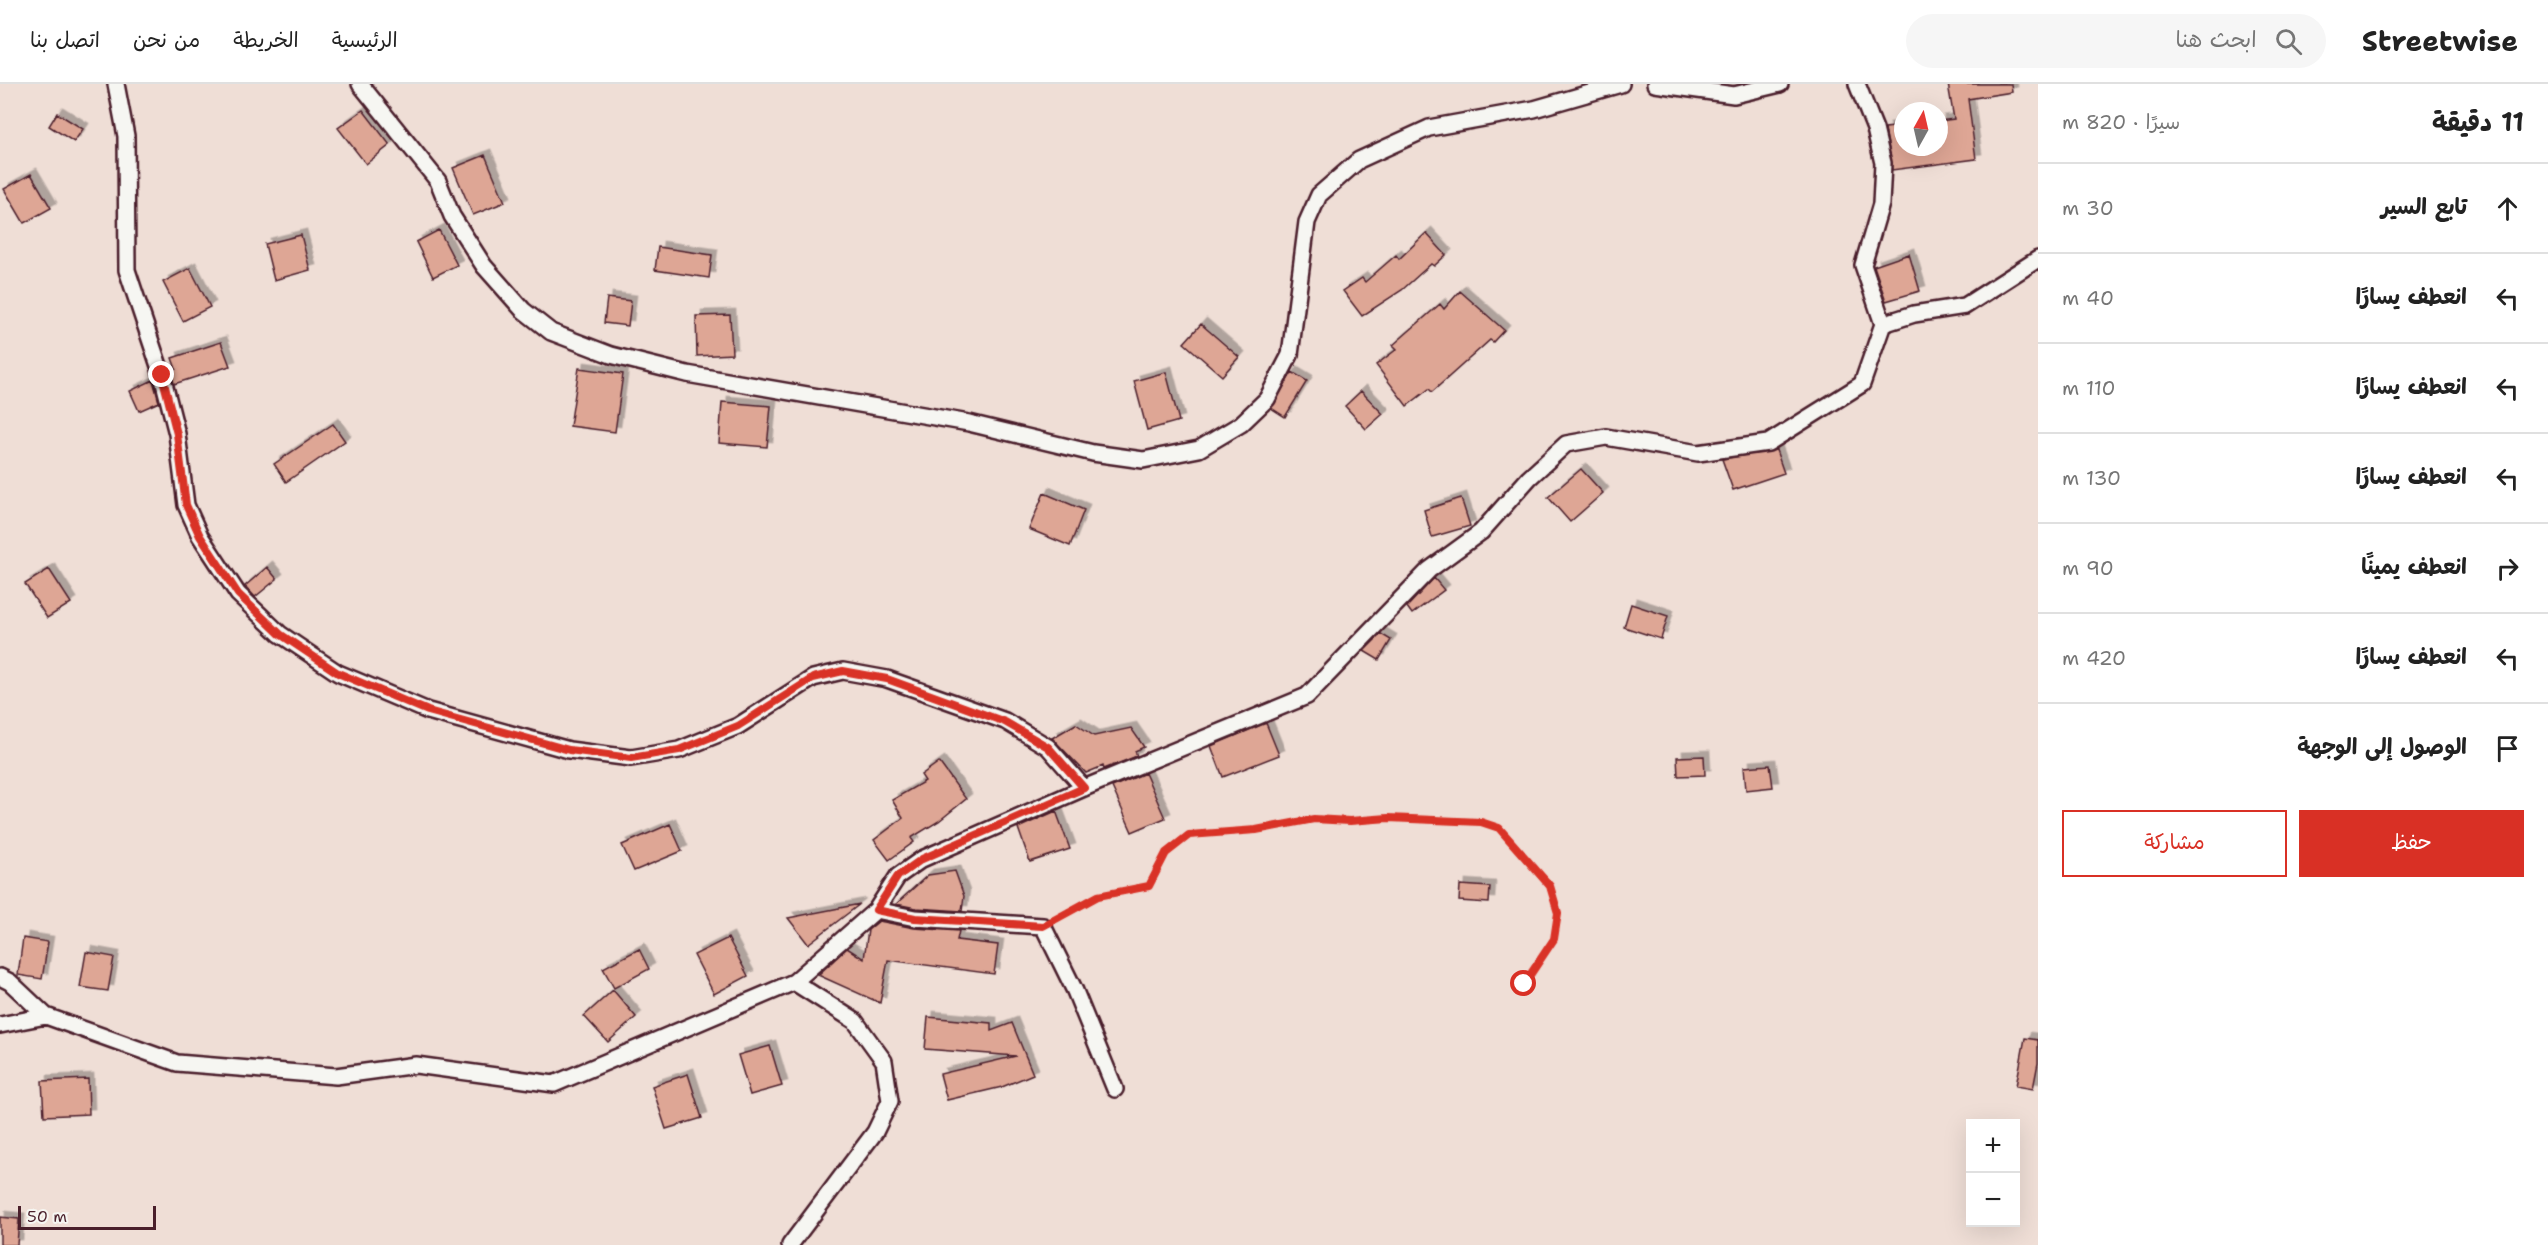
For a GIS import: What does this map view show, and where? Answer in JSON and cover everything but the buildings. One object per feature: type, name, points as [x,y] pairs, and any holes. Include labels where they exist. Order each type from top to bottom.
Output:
[{"type":"street","points":[[116,84],[126,136],[127,270],[162,375],[177,434],[186,505],[200,536],[238,594],[280,634],[338,673],[428,711],[569,750],[631,758],[679,750],[738,726],[813,678],[843,671],[887,679],[1005,722],[1048,747],[1084,788]]},
{"type":"street","points":[[360,84],[438,181],[452,216],[484,266],[524,310],[551,332],[611,355],[687,374],[969,423],[1093,453],[1143,460],[1199,449],[1241,424],[1267,399],[1290,355],[1307,222],[1319,195],[1359,160],[1429,128],[1534,109],[1621,84]]},
{"type":"street","points":[[1655,84],[1734,95],[1780,84]]},
{"type":"street","points":[[0,977],[10,982],[46,1016],[177,1063],[336,1076],[416,1065],[554,1084],[794,982],[876,910],[898,876],[922,859],[1084,788],[1307,696],[1429,570],[1481,532],[1529,478],[1566,444],[1606,437],[1698,453],[1768,443],[1862,384],[1883,324],[1863,265],[1881,204],[1883,163],[1875,129],[1857,84]]},
{"type":"street","points":[[1883,324],[1914,314],[1965,306],[2038,259]]},
{"type":"street","points":[[876,910],[915,918],[1043,926],[1075,991],[1115,1089]]},
{"type":"street","points":[[790,1245],[875,1132],[890,1101],[884,1061],[855,1022],[794,982]]},
{"type":"street","points":[[0,1025],[46,1016]]},
{"type":"path","points":[[1043,926],[1098,896],[1149,886],[1166,853],[1189,835],[1256,830],[1314,819],[1350,821],[1388,818],[1481,822],[1499,828],[1550,886],[1558,913],[1554,939],[1524,984]]},
{"type":"route","points":[[162,375],[177,434],[186,505],[200,536],[238,594],[280,634],[338,673],[428,711],[569,750],[631,758],[679,750],[738,726],[813,678],[843,671],[887,679],[1005,722],[1048,747],[1084,788],[922,859],[898,876],[876,910],[915,918],[1043,926],[1098,896],[1149,886],[1166,853],[1189,835],[1256,830],[1314,819],[1350,821],[1388,818],[1481,822],[1499,828],[1550,886],[1558,913],[1554,939],[1524,984]]}]
